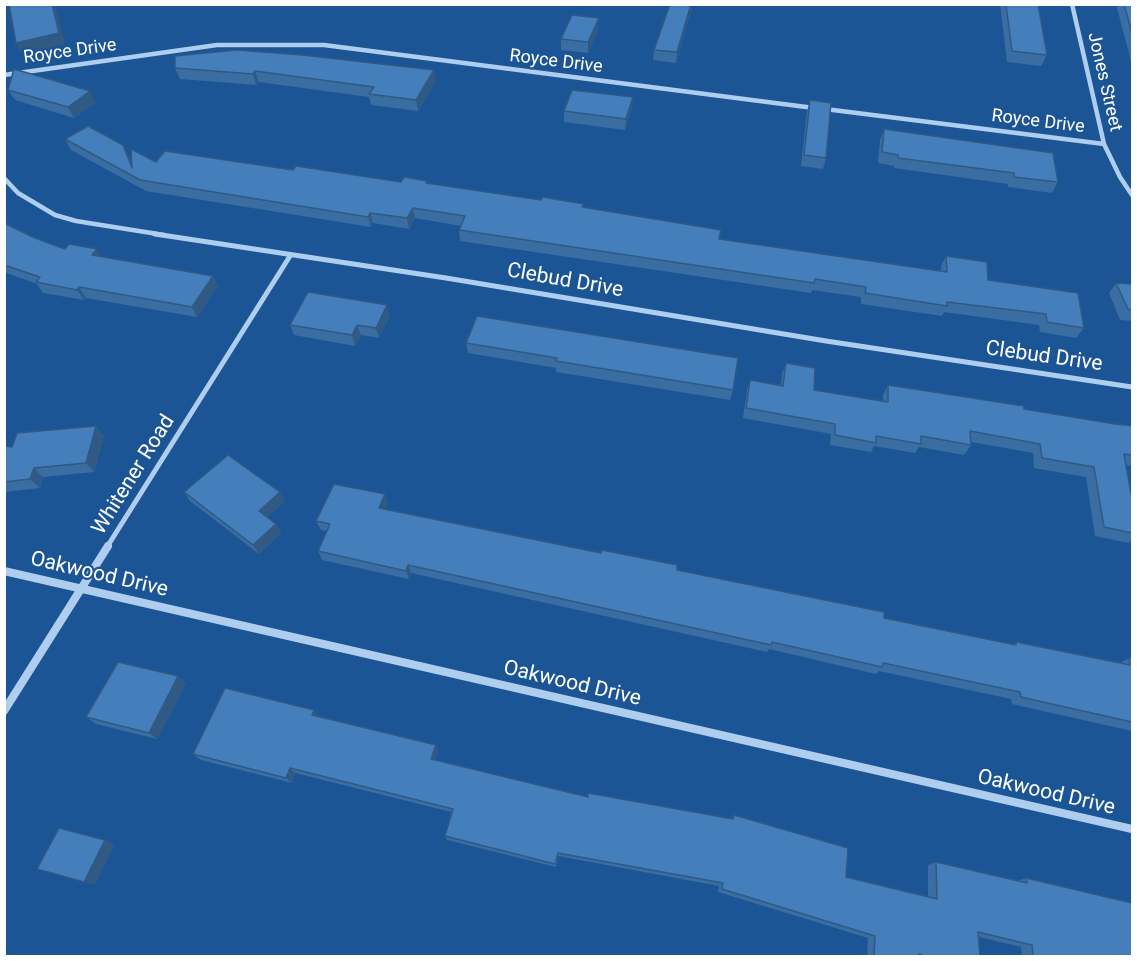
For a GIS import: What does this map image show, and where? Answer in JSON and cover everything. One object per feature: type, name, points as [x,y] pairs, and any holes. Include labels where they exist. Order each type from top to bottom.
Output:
[{"type":"street","name":"Jones Street","points":[[1072,4],[1104,144],[1120,177],[1132,195]]},
{"type":"street","name":"Royce Drive","points":[[4,75],[218,45],[324,45],[1104,144]]},
{"type":"street","name":"Clebud Drive","points":[[4,178],[18,193],[55,215],[76,221],[290,256],[446,278],[826,341],[1132,387]]},
{"type":"street","name":"Whitener Road","points":[[4,711],[290,256]]},
{"type":"street","name":"Oakwood Drive","points":[[4,571],[83,587],[1132,829]]},
{"type":"building","points":[[9,4],[52,4],[59,33],[16,43]]},
{"type":"building","points":[[670,4],[691,4],[677,52],[654,50]]},
{"type":"building","points":[[1006,4],[1038,4],[1047,55],[1012,51]]},
{"type":"building","points":[[1124,4],[1132,4],[1132,33]]},
{"type":"building","points":[[572,15],[599,18],[588,42],[561,39]]},
{"type":"building","points":[[237,50],[434,70],[416,100],[369,94],[374,87],[255,71],[253,74],[175,68],[175,56]]},
{"type":"building","points":[[14,69],[90,91],[68,107],[8,90]]},
{"type":"building","points":[[572,90],[633,97],[626,119],[564,111]]},
{"type":"building","points":[[810,100],[831,103],[826,158],[804,155]]},
{"type":"building","points":[[88,126],[123,145],[132,168],[131,149],[156,162],[165,151],[293,170],[296,166],[401,182],[404,177],[427,181],[426,183],[584,204],[582,207],[721,230],[719,239],[947,272],[946,256],[987,262],[988,280],[1078,293],[1084,328],[1047,322],[1046,314],[947,302],[947,306],[865,293],[866,287],[815,279],[814,283],[459,230],[465,216],[413,208],[407,218],[370,213],[368,217],[140,180],[65,139]]},
{"type":"building","points":[[884,129],[1053,153],[1058,182],[1014,177],[1014,173],[898,158],[898,155],[882,152]]},
{"type":"building","points":[[4,223],[65,249],[69,244],[97,249],[92,255],[213,276],[192,307],[79,287],[77,290],[36,282],[40,277],[4,265]]},
{"type":"building","points":[[1116,283],[1132,284],[1132,310],[1128,309]]},
{"type":"building","points":[[308,292],[387,305],[376,328],[357,325],[352,335],[290,325]]},
{"type":"building","points":[[477,316],[738,358],[733,390],[556,361],[557,358],[466,343]]},
{"type":"building","points":[[786,363],[815,368],[814,390],[888,402],[888,385],[1024,406],[1024,409],[1132,426],[1132,455],[1124,454],[1132,499],[1132,533],[1104,527],[1094,467],[1042,458],[1040,444],[970,431],[971,445],[921,436],[921,444],[876,436],[876,443],[835,435],[835,424],[746,408],[750,380],[783,386]]},
{"type":"building","points":[[96,426],[86,463],[34,468],[30,479],[4,482],[4,446],[12,447],[17,433]]},
{"type":"building","points":[[228,455],[280,492],[259,511],[276,524],[253,545],[184,492]]},
{"type":"building","points":[[334,484],[385,494],[379,508],[601,553],[602,550],[677,565],[677,570],[884,612],[884,618],[1016,645],[1016,642],[1130,665],[1129,658],[1132,658],[1132,722],[1021,697],[1020,692],[883,663],[882,667],[772,642],[771,645],[408,565],[406,571],[318,551],[330,524],[316,521]]},
{"type":"building","points":[[118,662],[178,676],[149,733],[86,717]]},
{"type":"building","points":[[225,688],[314,710],[312,715],[436,745],[431,759],[588,797],[588,793],[733,819],[734,815],[848,848],[846,877],[937,899],[936,862],[1027,883],[1026,878],[1132,903],[1132,957],[1035,957],[1032,945],[978,932],[980,957],[927,957],[919,954],[919,957],[874,957],[875,936],[722,889],[723,883],[558,853],[555,864],[445,836],[453,809],[290,768],[286,778],[193,754]]},
{"type":"building","points":[[59,828],[105,840],[84,882],[37,869]]}]
